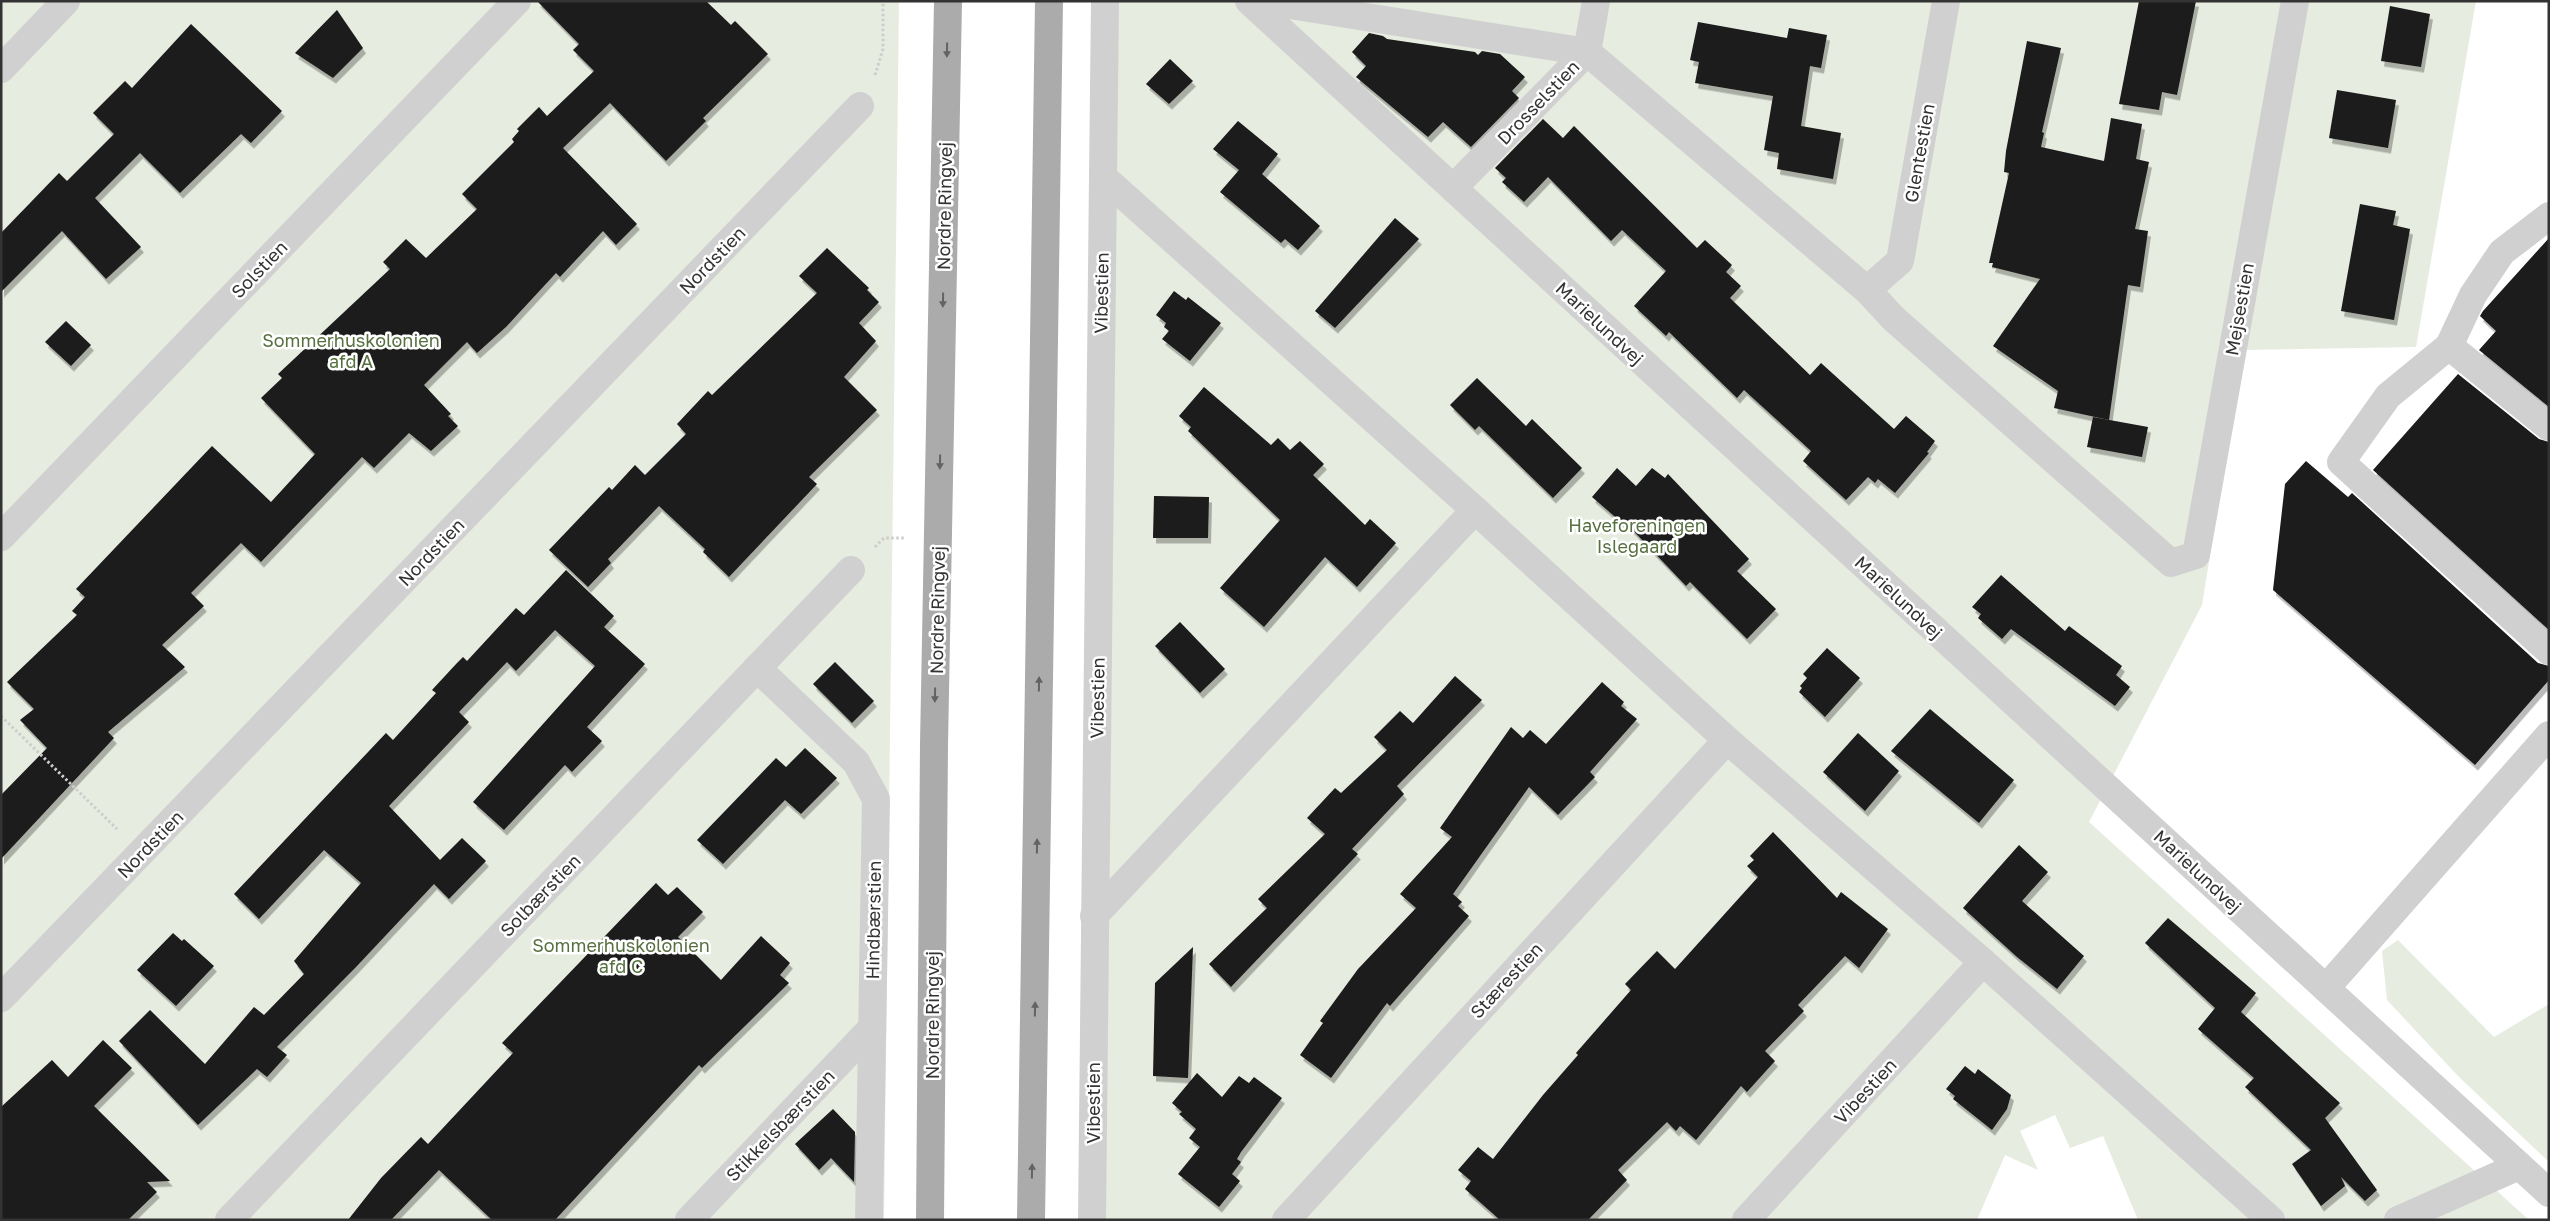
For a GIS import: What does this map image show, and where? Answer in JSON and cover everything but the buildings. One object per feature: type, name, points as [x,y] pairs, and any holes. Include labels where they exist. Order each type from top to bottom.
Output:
[{"type":"main road","name":"Nordre Ringvej","points":[[930,1220],[934,735],[948,1]]},
{"type":"main road","points":[[1031,1220],[1048,1]]},
{"type":"street","points":[[1,68],[66,1]]},
{"type":"street","name":"Solstien","points":[[1,537],[517,1]]},
{"type":"street","name":"Vibestien","points":[[1092,1220],[1105,1]]},
{"type":"street","name":"Marielundvej","points":[[1249,1],[2549,1193]]},
{"type":"street","points":[[1266,1],[1587,52],[1866,290]]},
{"type":"street","name":"Drosselstien","points":[[1453,188],[1587,52],[1596,1]]},
{"type":"street","name":"Glentestien","points":[[1866,290],[1900,261],[1946,1]]},
{"type":"street","name":"Mejsestien","points":[[1866,290],[1894,319],[2171,563],[2196,555],[2294,1]]},
{"type":"street","name":"Nordstien","points":[[1,998],[860,106]]},
{"type":"street","points":[[1103,176],[1475,510],[1727,740],[1983,962],[2271,1220]]},
{"type":"street","points":[[2549,216],[2502,252],[2473,295],[2449,346],[2388,396],[2341,462],[2549,651]]},
{"type":"street","points":[[2449,346],[2549,427]]},
{"type":"street","points":[[1094,916],[1475,510]]},
{"type":"street","name":"Solbærstien","points":[[229,1220],[851,570]]},
{"type":"street","name":"Hindbærstien","points":[[757,668],[856,762],[876,799],[870,1030],[868,1220]]},
{"type":"street","points":[[2326,988],[2549,735]]},
{"type":"street","name":"Stærestien","points":[[1286,1220],[1727,740]]},
{"type":"street","name":"Vibestien","points":[[1746,1220],[1983,962]]},
{"type":"street","name":"Stikkelsbærstien","points":[[689,1220],[870,1030]]},
{"type":"street","points":[[2398,1220],[2519,1166]]},
{"type":"path","points":[[860,106],[876,73],[883,49],[883,1]]},
{"type":"path","points":[[1,716],[142,852]]},
{"type":"green space","name":"Sommerhuskolonien afd A","points":[[1,1],[899,1],[884,1220],[1,1220]]},
{"type":"green space","name":"Haveforeningen Islegaard","points":[[1114,1],[2476,1],[2416,347],[2243,350],[2202,605],[2089,822],[2529,1220],[2138,1220],[2103,1136],[2070,1148],[2055,1115],[2020,1131],[2038,1170],[2005,1155],[1977,1220],[1091,1220]]},
{"type":"green space","points":[[2398,940],[2494,1037],[2549,1004],[2549,1162],[2458,1076],[2387,1000],[2382,951]]},
{"type":"park label","name":"Sommerhuskolonien afd C","points":[[621,955]]}]
